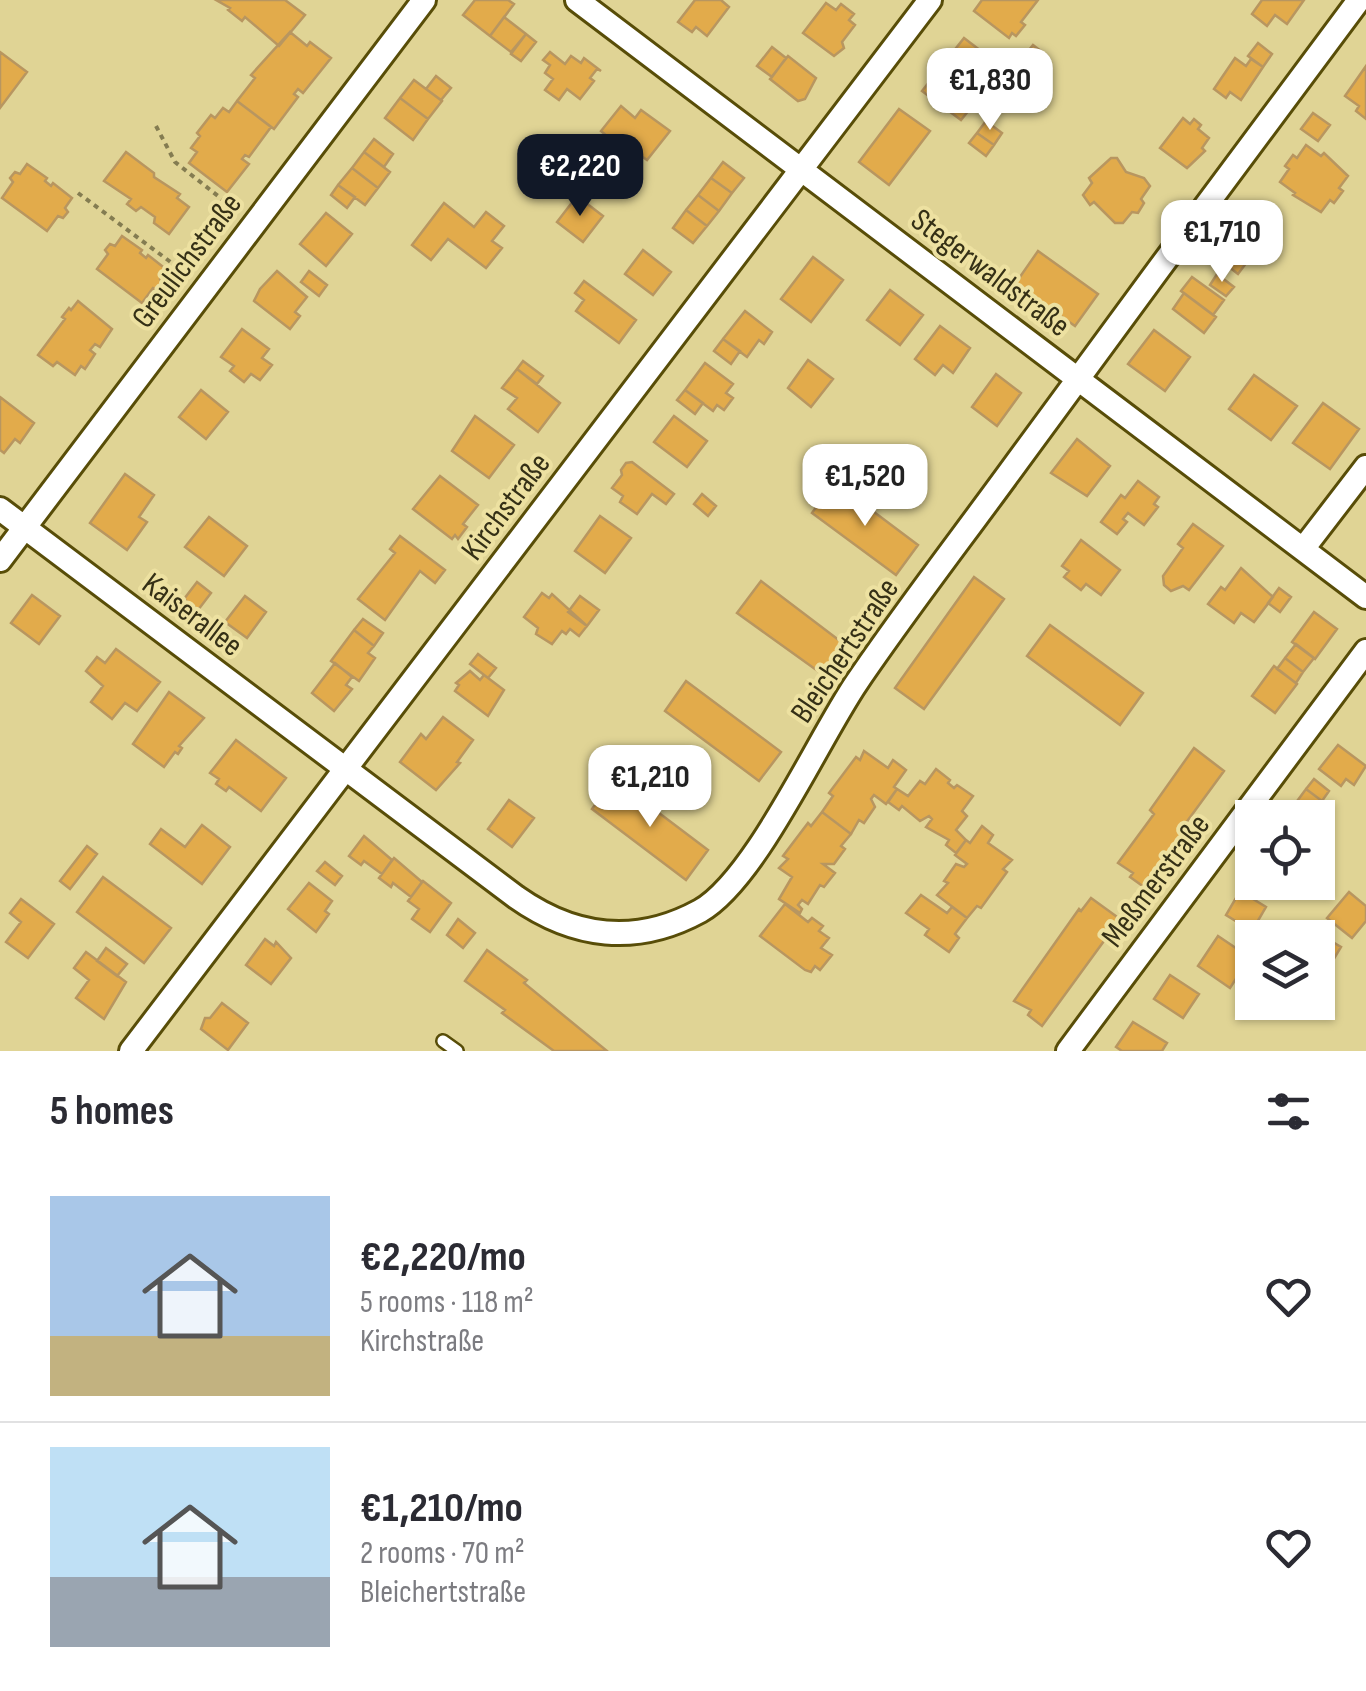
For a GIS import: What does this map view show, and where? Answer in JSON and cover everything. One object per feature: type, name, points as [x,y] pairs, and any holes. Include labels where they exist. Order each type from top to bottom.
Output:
[{"type":"street","name":"Greulichstraße","points":[[0,560],[424,0]]},
{"type":"street","name":"Stegerwaldstraße","points":[[577,0],[1366,597]]},
{"type":"street","name":"Kirchstraße","points":[[132,1051],[930,0]]},
{"type":"street","name":"Bleichertstraße","points":[[346,770],[552,921],[589,932],[629,933],[666,925],[702,910],[728,888],[753,854],[856,684],[1359,0]]},
{"type":"street","points":[[1303,549],[1366,466]]},
{"type":"street","name":"Kaiserallee","points":[[0,509],[346,770]]},
{"type":"street","name":"Meßmerstraße","points":[[1068,1051],[1366,651]]},
{"type":"lane","points":[[443,1041],[457,1051]]},
{"type":"path","points":[[156,126],[175,162],[237,211]]},
{"type":"path","points":[[78,193],[188,275]]},
{"type":"building","points":[[216,0],[285,0],[305,15],[279,46],[245,17],[242,21]]},
{"type":"building","points":[[475,0],[508,0],[514,4],[490,36],[463,15]]},
{"type":"building","points":[[695,0],[721,0],[729,7],[707,36],[696,27],[692,32],[678,22]]},
{"type":"building","points":[[982,0],[1038,0],[1021,22],[1025,25],[1009,38],[974,11]]},
{"type":"building","points":[[1262,0],[1304,0],[1287,24],[1275,15],[1267,26],[1252,14]]},
{"type":"building","points":[[826,3],[836,10],[841,4],[854,14],[849,20],[855,25],[842,42],[844,48],[834,56],[803,33]]},
{"type":"building","points":[[504,17],[526,34],[511,52],[490,36]]},
{"type":"building","points":[[290,32],[331,58],[303,93],[298,89],[294,94],[298,97],[274,129],[237,101],[255,78],[251,75]]},
{"type":"building","points":[[526,34],[536,42],[521,61],[511,54]]},
{"type":"building","points":[[964,38],[1002,67],[992,80],[987,77],[973,95],[978,99],[961,120],[922,91]]},
{"type":"building","points":[[1258,43],[1272,54],[1263,67],[1248,56]]},
{"type":"building","points":[[1033,45],[1046,55],[1033,72],[1020,61]]},
{"type":"building","points":[[772,47],[786,58],[772,77],[757,66]]},
{"type":"building","points":[[0,52],[27,72],[0,108]]},
{"type":"building","points":[[550,52],[565,64],[571,56],[581,63],[584,58],[601,71],[597,69],[590,78],[594,81],[580,99],[567,89],[559,100],[545,90],[553,79],[545,73],[550,65],[543,60]]},
{"type":"building","points":[[788,56],[816,78],[805,99],[798,101],[770,79]]},
{"type":"building","points":[[1235,58],[1246,66],[1251,59],[1263,67],[1241,100],[1230,92],[1226,98],[1214,89]]},
{"type":"building","points":[[1366,66],[1366,119],[1356,111],[1359,106],[1345,96]]},
{"type":"building","points":[[436,76],[451,88],[441,100],[426,89]]},
{"type":"building","points":[[414,80],[442,101],[428,119],[400,98]]},
{"type":"building","points":[[400,98],[428,119],[413,140],[385,118]]},
{"type":"building","points":[[237,101],[271,127],[249,157],[245,155],[242,159],[249,164],[227,192],[189,163],[197,152],[191,148],[200,136],[197,133],[211,115],[215,118],[223,108],[229,112]]},
{"type":"building","points":[[621,106],[635,118],[641,110],[670,131],[647,160],[632,149],[628,154],[601,131]]},
{"type":"building","points":[[899,109],[930,131],[889,185],[859,162]]},
{"type":"building","points":[[1313,113],[1330,125],[1318,141],[1301,129]]},
{"type":"building","points":[[1183,118],[1190,124],[1194,119],[1201,125],[1198,129],[1209,138],[1202,148],[1205,151],[1187,168],[1160,148]]},
{"type":"building","points":[[986,121],[1002,133],[994,145],[977,133]]},
{"type":"building","points":[[977,133],[994,145],[986,156],[969,143]]},
{"type":"building","points":[[374,139],[393,154],[384,167],[364,152]]},
{"type":"building","points":[[1306,145],[1321,156],[1324,153],[1348,176],[1334,203],[1330,200],[1321,212],[1280,182],[1289,169],[1285,166]]},
{"type":"building","points":[[126,152],[180,194],[177,198],[189,207],[169,234],[154,223],[155,217],[141,207],[136,211],[127,204],[131,199],[104,181]]},
{"type":"building","points":[[364,152],[390,172],[378,188],[352,168]]},
{"type":"building","points":[[1111,158],[1117,158],[1126,172],[1144,178],[1150,186],[1138,213],[1132,212],[1123,223],[1115,223],[1083,195],[1092,183],[1089,178]]},
{"type":"building","points":[[723,162],[744,178],[732,193],[711,178]]},
{"type":"building","points":[[27,164],[47,178],[45,181],[51,186],[53,183],[72,198],[65,208],[68,212],[63,218],[58,216],[47,231],[2,198],[13,182],[10,178],[15,172],[20,174]]},
{"type":"building","points":[[352,168],[378,188],[365,205],[338,185]]},
{"type":"building","points":[[711,178],[732,193],[719,211],[698,195]]},
{"type":"building","points":[[338,185],[355,197],[347,208],[331,195]]},
{"type":"building","points":[[698,195],[719,211],[707,226],[686,210]]},
{"type":"building","points":[[577,196],[603,216],[583,242],[557,222]]},
{"type":"building","points":[[444,203],[474,227],[486,212],[504,226],[492,241],[502,248],[486,268],[448,239],[431,260],[412,245]]},
{"type":"building","points":[[1246,204],[1270,222],[1248,250],[1253,254],[1238,274],[1210,252]]},
{"type":"building","points":[[686,210],[707,226],[693,243],[673,228]]},
{"type":"building","points":[[326,213],[352,234],[326,266],[300,244]]},
{"type":"building","points":[[122,236],[142,250],[140,253],[146,258],[148,255],[167,270],[160,279],[163,284],[158,290],[153,288],[142,303],[97,269],[108,254],[105,250],[110,244],[115,246]]},
{"type":"building","points":[[643,250],[671,272],[653,295],[625,274]]},
{"type":"building","points":[[1038,251],[1098,294],[1075,326],[1015,284]]},
{"type":"building","points":[[813,257],[843,280],[811,322],[781,299]]},
{"type":"building","points":[[277,271],[307,297],[295,312],[300,316],[290,329],[254,301]]},
{"type":"building","points":[[309,271],[327,285],[319,296],[301,282]]},
{"type":"building","points":[[1217,274],[1234,287],[1226,296],[1210,285]]},
{"type":"building","points":[[1192,277],[1224,300],[1213,315],[1181,291]]},
{"type":"building","points":[[584,281],[636,320],[619,343],[576,311],[584,300],[575,293]]},
{"type":"building","points":[[890,290],[923,315],[900,345],[867,320]]},
{"type":"building","points":[[1184,293],[1216,317],[1204,333],[1173,309]]},
{"type":"building","points":[[78,301],[112,329],[100,347],[95,344],[90,350],[95,354],[85,369],[81,366],[75,375],[38,355],[65,319],[62,317]]},
{"type":"building","points":[[745,311],[772,332],[764,344],[759,340],[747,357],[723,339]]},
{"type":"building","points":[[940,326],[970,348],[953,373],[943,365],[935,375],[915,359]]},
{"type":"building","points":[[242,329],[269,349],[262,358],[272,365],[260,380],[251,374],[244,382],[230,371],[234,366],[221,357]]},
{"type":"building","points":[[1154,330],[1190,357],[1165,391],[1128,364]]},
{"type":"building","points":[[723,339],[740,351],[731,364],[714,351]]},
{"type":"building","points":[[808,360],[833,379],[811,407],[788,388]]},
{"type":"building","points":[[523,361],[543,376],[537,384],[517,369]]},
{"type":"building","points":[[705,363],[733,384],[726,393],[733,398],[724,410],[717,405],[713,411],[685,390]]},
{"type":"building","points":[[517,369],[560,403],[538,432],[508,409],[517,398],[502,388]]},
{"type":"building","points":[[996,374],[1021,393],[997,426],[972,407]]},
{"type":"building","points":[[1254,375],[1297,406],[1271,440],[1229,409]]},
{"type":"building","points":[[201,390],[228,412],[206,439],[179,417]]},
{"type":"building","points":[[685,390],[703,403],[695,414],[677,400]]},
{"type":"building","points":[[0,397],[34,423],[20,443],[15,439],[4,453],[0,450]]},
{"type":"building","points":[[1323,403],[1359,429],[1330,469],[1293,443]]},
{"type":"building","points":[[475,416],[514,445],[489,478],[452,451]]},
{"type":"building","points":[[674,416],[707,441],[687,467],[654,442]]},
{"type":"building","points":[[1077,439],[1110,466],[1087,496],[1051,473]]},
{"type":"building","points":[[632,462],[674,494],[666,504],[652,494],[637,514],[620,502],[623,496],[612,488],[626,463]]},
{"type":"building","points":[[125,474],[154,495],[139,517],[147,522],[127,550],[90,523]]},
{"type":"building","points":[[440,476],[478,505],[463,524],[467,527],[458,539],[455,535],[452,539],[413,509]]},
{"type":"building","points":[[1138,481],[1159,497],[1154,504],[1158,507],[1144,525],[1128,513],[1123,519],[1127,522],[1117,534],[1101,522],[1121,495],[1125,498]]},
{"type":"building","points":[[834,482],[918,545],[896,575],[812,513]]},
{"type":"building","points":[[702,494],[716,506],[708,516],[694,504]]},
{"type":"building","points":[[600,516],[631,538],[605,573],[575,551]]},
{"type":"building","points":[[209,517],[247,546],[224,576],[185,547]]},
{"type":"building","points":[[1193,524],[1223,546],[1189,590],[1183,586],[1171,591],[1164,585],[1163,576],[1183,548],[1178,544]]},
{"type":"building","points":[[400,536],[445,570],[435,583],[420,571],[385,620],[358,599],[395,553],[390,549]]},
{"type":"building","points":[[1081,540],[1120,570],[1101,595],[1086,584],[1081,590],[1064,577],[1069,571],[1062,566]]},
{"type":"building","points":[[1241,568],[1273,597],[1254,622],[1241,613],[1234,623],[1208,604],[1221,587],[1225,590]]},
{"type":"building","points":[[974,577],[1004,599],[924,709],[895,688]]},
{"type":"building","points":[[761,581],[844,644],[822,674],[737,613]]},
{"type":"building","points":[[197,582],[211,593],[198,610],[184,599]]},
{"type":"building","points":[[1279,588],[1291,597],[1280,612],[1268,603]]},
{"type":"building","points":[[542,593],[549,598],[552,594],[587,626],[579,636],[570,629],[566,634],[562,631],[552,644],[536,634],[538,628],[524,617]]},
{"type":"building","points":[[32,595],[60,616],[39,644],[11,623]]},
{"type":"building","points":[[245,596],[266,612],[247,638],[225,622]]},
{"type":"building","points":[[580,596],[599,610],[587,626],[568,612]]},
{"type":"building","points":[[1314,612],[1337,629],[1315,659],[1292,642]]},
{"type":"building","points":[[363,619],[383,633],[374,646],[354,630]]},
{"type":"building","points":[[1050,625],[1143,693],[1120,725],[1027,656]]},
{"type":"building","points":[[354,630],[374,646],[368,653],[375,658],[359,681],[331,661]]},
{"type":"building","points":[[1296,644],[1314,658],[1303,672],[1285,658]]},
{"type":"building","points":[[116,649],[160,682],[137,711],[125,703],[112,719],[91,702],[103,686],[86,671],[97,657],[105,663]]},
{"type":"building","points":[[478,654],[496,668],[488,678],[470,664]]},
{"type":"building","points":[[1285,658],[1303,672],[1296,683],[1277,669]]},
{"type":"building","points":[[335,663],[352,677],[346,685],[352,689],[334,711],[312,693]]},
{"type":"building","points":[[1274,666],[1297,684],[1275,713],[1252,696]]},
{"type":"building","points":[[470,671],[480,680],[484,675],[504,690],[488,716],[455,691],[459,685],[456,683]]},
{"type":"building","points":[[686,681],[781,752],[759,781],[665,711]]},
{"type":"building","points":[[169,692],[204,718],[164,767],[133,744]]},
{"type":"building","points":[[443,717],[473,740],[457,762],[460,763],[436,790],[400,762],[421,734],[426,739]]},
{"type":"building","points":[[236,740],[286,778],[261,811],[229,787],[226,791],[216,784],[219,779],[210,773]]},
{"type":"building","points":[[1338,745],[1366,766],[1354,785],[1346,779],[1341,786],[1319,769]]},
{"type":"building","points":[[1194,748],[1224,771],[1144,887],[1118,863],[1154,814],[1150,810]]},
{"type":"building","points":[[864,751],[888,768],[893,760],[906,770],[886,804],[874,795],[871,799],[875,807],[864,823],[859,820],[851,834],[822,812],[833,796],[829,793]]},
{"type":"building","points":[[936,769],[954,788],[957,785],[973,796],[962,811],[967,816],[956,830],[966,840],[956,853],[946,845],[949,840],[926,827],[932,819],[929,816],[920,821],[902,806],[899,810],[888,802],[897,789],[908,796],[920,781],[925,784]]},
{"type":"building","points":[[614,779],[708,850],[686,880],[592,809]]},
{"type":"building","points":[[1314,779],[1329,791],[1321,800],[1306,789]]},
{"type":"building","points":[[1306,789],[1321,800],[1298,800]]},
{"type":"building","points":[[509,800],[534,818],[512,847],[488,829]]},
{"type":"building","points":[[822,812],[851,834],[834,864],[823,864],[835,873],[824,887],[820,885],[808,904],[802,900],[798,905],[800,913],[779,899],[792,877],[779,868],[788,859],[783,856],[808,823],[811,826]]},
{"type":"building","points":[[202,825],[230,847],[202,884],[150,844],[161,829],[185,847]]},
{"type":"building","points":[[982,826],[993,835],[988,843],[1012,860],[981,908],[977,906],[967,918],[937,895],[948,883],[944,881],[956,864],[967,864],[955,855]]},
{"type":"building","points":[[364,836],[392,860],[382,874],[349,856]]},
{"type":"building","points":[[87,846],[97,854],[70,889],[60,881]]},
{"type":"building","points":[[394,858],[422,882],[411,897],[379,878]]},
{"type":"building","points":[[325,862],[342,876],[335,885],[317,871]]},
{"type":"building","points":[[103,877],[171,928],[144,963],[77,912]]},
{"type":"building","points":[[423,881],[451,903],[430,932],[412,919],[419,909],[408,901]]},
{"type":"building","points":[[309,883],[332,901],[325,911],[329,914],[316,932],[288,909]]},
{"type":"building","points":[[1349,892],[1366,906],[1366,921],[1352,938],[1335,924],[1335,920],[1327,918]]},
{"type":"building","points":[[921,895],[947,913],[952,907],[967,918],[955,934],[959,938],[949,952],[925,935],[929,929],[906,913]]},
{"type":"building","points":[[1091,898],[1120,919],[1042,1026],[1028,1015],[1031,1010],[1014,1001],[1079,909]]},
{"type":"building","points":[[21,899],[54,924],[28,958],[6,942],[21,922],[10,913]]},
{"type":"building","points":[[1235,900],[1255,900],[1266,907],[1258,920],[1235,921],[1226,915]]},
{"type":"building","points":[[785,904],[808,922],[812,918],[823,926],[819,931],[829,938],[821,948],[832,955],[820,970],[815,966],[811,972],[805,970],[760,936]]},
{"type":"building","points":[[458,919],[475,933],[463,948],[447,935]]},
{"type":"building","points":[[1218,936],[1235,948],[1235,980],[1230,988],[1198,966]]},
{"type":"building","points":[[265,939],[274,946],[276,942],[291,958],[271,984],[246,965]]},
{"type":"building","points":[[106,948],[127,964],[117,976],[97,961]]},
{"type":"building","points":[[487,950],[607,1051],[554,1051],[502,1013],[505,1010],[465,981]]},
{"type":"building","points":[[86,952],[126,982],[104,1019],[76,998],[89,980],[74,968]]},
{"type":"building","points":[[1170,975],[1199,994],[1183,1018],[1154,999]]},
{"type":"building","points":[[222,1003],[248,1023],[228,1050],[201,1029],[205,1018],[210,1018]]},
{"type":"building","points":[[1133,1022],[1167,1043],[1162,1051],[1122,1051],[1116,1047]]}]
